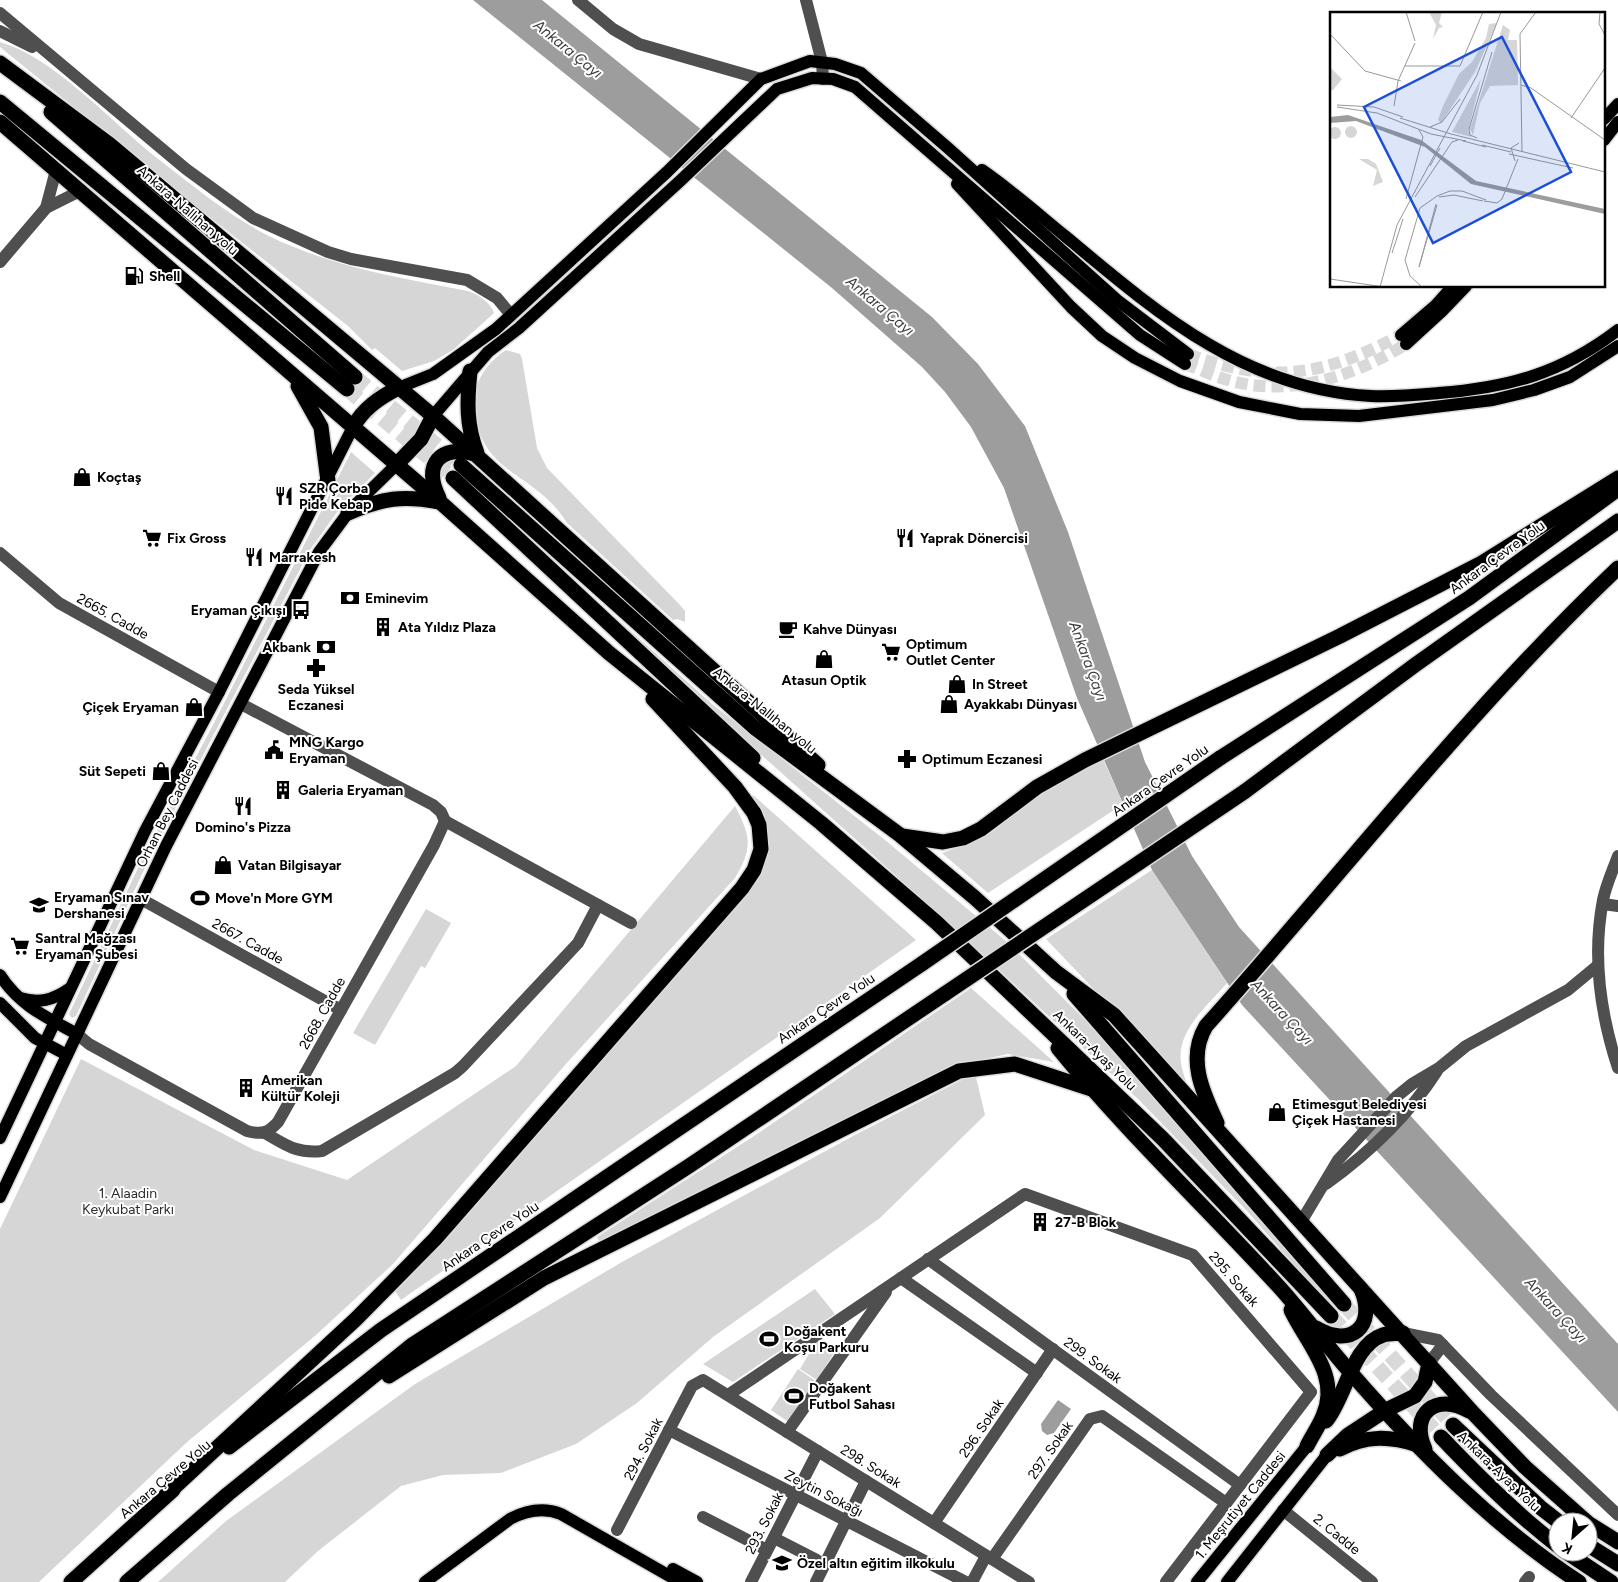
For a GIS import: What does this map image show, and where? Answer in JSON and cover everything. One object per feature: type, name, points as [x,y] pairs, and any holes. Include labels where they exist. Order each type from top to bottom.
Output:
[{"type":"highway","points":[[0,63],[108,144],[433,416],[784,732],[859,804]]},
{"type":"highway","name":"Ankara-Nallıhan yolu","points":[[0,68],[351,383],[0,102]]},
{"type":"highway","points":[[0,122],[397,464],[609,653],[821,823]]},
{"type":"highway","points":[[470,371],[466,409],[471,438],[477,455]]},
{"type":"highway","points":[[291,374],[321,427],[328,481]]},
{"type":"highway","points":[[354,427],[360,417],[376,400],[398,388]]},
{"type":"highway","points":[[397,464],[421,439],[433,416]]},
{"type":"highway","points":[[440,502],[434,489],[432,478],[437,460],[444,453],[454,450],[477,455]]},
{"type":"highway","name":"Ankara-Nallıhan yolu","points":[[461,465],[755,728],[900,835],[975,898],[1056,972]]},
{"type":"highway","points":[[452,478],[821,823]]},
{"type":"highway","points":[[900,835],[943,842],[963,838],[981,829],[1037,787],[1085,760],[1480,564],[1618,478]]},
{"type":"highway","name":"Ankara Çevre Yolu","points":[[71,1582],[166,1495],[381,1330],[923,963],[1220,758],[1469,598],[1618,488]]},
{"type":"highway","points":[[348,513],[390,498],[414,498],[440,502]]},
{"type":"highway","points":[[127,1582],[228,1494],[412,1345],[689,1166],[1244,792],[1415,665],[1618,521]]},
{"type":"highway","points":[[1222,1135],[1206,1101],[1196,1062],[1200,1037],[1222,1008],[1302,917],[1410,788],[1573,611],[1618,568]]},
{"type":"highway","points":[[166,1495],[356,1319],[435,1240],[742,888],[754,870],[761,848],[760,831],[754,812],[735,787],[609,653]]},
{"type":"highway","name":"Ankara-Ayaş Yolu","points":[[821,823],[937,923],[1018,998],[1163,1139],[1331,1316]]},
{"type":"highway","points":[[1056,972],[1114,1015],[1358,1283],[1474,1414],[1525,1467],[1577,1512]]},
{"type":"highway","name":"Ankara-Ayaş Yolu","points":[[1056,972],[1344,1304]]},
{"type":"highway","points":[[1018,998],[1091,1089],[1282,1290],[1352,1374],[1424,1450],[1476,1502],[1523,1542],[1579,1582]]},
{"type":"highway","points":[[228,1494],[405,1364],[544,1278],[928,1085],[959,1071],[1016,1064],[1091,1089]]},
{"type":"highway","points":[[1311,1325],[1328,1335],[1340,1338],[1355,1333],[1365,1318],[1366,1311],[1365,1299],[1358,1283]]},
{"type":"highway","points":[[1282,1290],[1300,1329],[1326,1371],[1329,1384],[1324,1414],[1307,1446]]},
{"type":"highway","points":[[1307,1446],[1329,1418],[1352,1374],[1358,1357],[1369,1342],[1384,1335],[1403,1333]]},
{"type":"highway","points":[[1327,1455],[1348,1435],[1386,1410],[1415,1396],[1425,1382],[1429,1363]]},
{"type":"highway","points":[[1424,1450],[1420,1430],[1422,1418],[1428,1409],[1437,1404],[1449,1403],[1474,1414]]},
{"type":"highway","name":"Ankara-Ayaş Yolu","points":[[1453,1425],[1548,1514]]},
{"type":"highway","points":[[1327,1455],[1347,1445],[1379,1437],[1402,1440],[1424,1450]]},
{"type":"highway","name":"Ankara-Ayaş Yolu","points":[[1441,1437],[1493,1491],[1548,1538]]},
{"type":"highway","points":[[1598,1529],[1618,1542]]},
{"type":"highway","points":[[1598,1551],[1618,1564]]},
{"type":"highway","points":[[1581,1562],[1611,1582]]},
{"type":"main road","points":[[398,388],[433,374],[496,329],[667,172],[761,79],[810,61],[835,64],[861,73],[1116,300],[1187,359],[1140,335],[855,87],[834,79],[812,78],[777,89],[680,182],[518,328],[488,352],[433,416]]},
{"type":"main road","points":[[1606,117],[1618,104]]},
{"type":"main road","points":[[1606,137],[1618,122]]},
{"type":"main road","points":[[927,130],[997,180],[1180,328],[1237,362],[1276,378],[1338,392],[1370,396],[1481,390],[1513,383],[1556,367],[1597,346],[1618,330]]},
{"type":"main road","points":[[918,142],[1071,307],[1102,336],[1135,358],[1180,381],[1239,402],[1300,414],[1359,416],[1494,400],[1534,390],[1570,377],[1618,346]]},
{"type":"main road","points":[[1451,288],[1403,339],[1442,311],[1464,288]]},
{"type":"main road","points":[[511,315],[518,328]]},
{"type":"main road","name":"Orhan Bey Caddesi","points":[[0,1138],[43,1043],[145,831],[219,692],[354,427]]},
{"type":"main road","name":"Orhan Bey Caddesi","points":[[0,1197],[141,899],[319,552],[348,513],[397,464]]},
{"type":"main road","points":[[0,975],[16,996],[27,1006],[77,1034]]},
{"type":"main road","points":[[16,996],[40,1002],[51,1000],[69,989]]},
{"type":"main road","points":[[0,1002],[27,1031],[43,1043],[66,1055]]},
{"type":"main road","name":"1. Meşrutiyet Caddesi","points":[[1197,1582],[1307,1446]]},
{"type":"main road","points":[[1229,1581],[1327,1455]]},
{"type":"main road","points":[[425,1582],[521,1513],[533,1510],[553,1511],[680,1582]]},
{"type":"main road","points":[[600,1536],[616,1538],[697,1582]]},
{"type":"street","points":[[578,0],[608,25],[639,44],[761,79]]},
{"type":"street","points":[[806,0],[822,62],[823,78]]},
{"type":"street","points":[[0,14],[186,170],[253,218],[319,248],[352,259],[467,280],[497,298],[511,315]]},
{"type":"street","points":[[0,31],[54,59]]},
{"type":"street","points":[[46,208],[56,170]]},
{"type":"street","points":[[0,262],[46,208],[80,191]]},
{"type":"street","name":"2665. Cadde","points":[[0,553],[59,604],[219,692]]},
{"type":"street","points":[[240,704],[432,805],[441,812],[445,821],[631,924]]},
{"type":"street","name":"2668. Cadde","points":[[265,1133],[278,1122],[434,845],[445,821]]},
{"type":"street","points":[[1618,856],[1603,904],[1597,966],[1600,993],[1618,1068]]},
{"type":"street","name":"2667. Cadde","points":[[141,899],[341,1010]]},
{"type":"street","points":[[1603,904],[1618,906]]},
{"type":"street","points":[[77,1034],[89,1044],[247,1132],[265,1133],[292,1149],[306,1153],[322,1151],[455,1073],[578,943],[598,905]]},
{"type":"street","points":[[1301,1222],[1338,1160],[1357,1136],[1396,1097],[1412,1084],[1440,1068],[1466,1046],[1490,1031],[1568,990],[1597,966]]},
{"type":"street","points":[[1322,1187],[1371,1149],[1422,1095],[1440,1068]]},
{"type":"street","name":"295. Sokak","points":[[728,1395],[1025,1194],[1193,1254],[1310,1392],[1166,1582]]},
{"type":"street","name":"299. Sokak","points":[[928,1259],[1240,1484]]},
{"type":"street","points":[[787,1432],[896,1281],[1037,1372]]},
{"type":"street","points":[[1403,1333],[1432,1338],[1443,1345],[1491,1396],[1618,1515]]},
{"type":"street","points":[[1429,1363],[1443,1345]]},
{"type":"street","name":"296. Sokak","points":[[934,1523],[1053,1349]]},
{"type":"street","name":"298. Sokak","points":[[696,1382],[703,1380],[728,1395],[1029,1582]]},
{"type":"street","name":"294. Sokak","points":[[617,1530],[692,1386],[696,1382]]},
{"type":"street","name":"297. Sokak","points":[[989,1557],[1090,1419],[1096,1416],[1102,1416],[1226,1503]]},
{"type":"street","name":"Zeytin Sokağı","points":[[669,1430],[966,1582]]},
{"type":"street","name":"293. Sokak","points":[[751,1582],[818,1451]]},
{"type":"street","points":[[816,1582],[866,1481]]},
{"type":"street","name":"2. Cadde","points":[[1283,1510],[1372,1582]]},
{"type":"street","points":[[703,1517],[767,1550]]},
{"type":"street","points":[[774,1538],[817,1560]]},
{"type":"street","points":[[972,1582],[989,1557]]},
{"type":"green space","points":[[0,42],[21,50],[62,76],[157,158],[211,200],[254,228],[293,247],[342,264],[468,291],[484,299],[494,313],[453,350],[434,361],[402,371],[375,348],[372,350],[348,326],[197,207],[0,47]]},
{"type":"green space","points":[[506,350],[520,354],[522,359],[537,448],[547,468],[680,605],[685,611],[685,622],[677,619],[673,620],[567,523],[554,505],[495,458],[485,444],[478,425],[475,393],[484,371],[494,359]]},
{"type":"green space","points":[[351,452],[375,473],[340,508],[310,550],[151,855],[76,1016],[72,1018],[69,1014],[146,851],[213,725]]},
{"type":"green space","points":[[456,474],[712,704],[885,840],[1007,942],[1087,1022],[1340,1310],[1336,1313],[1247,1211],[1138,1099],[942,917],[453,478]]},
{"type":"green space","points":[[1102,757],[1123,804],[988,893],[942,853],[968,844],[993,830],[1032,798]]},
{"type":"green space","points":[[753,795],[916,940],[401,1300],[395,1291],[463,1219],[762,873],[765,852],[751,798]]},
{"type":"green space","name":"1. Alaadin Keykubat Parkı","points":[[735,806],[747,834],[748,842],[745,858],[735,878],[565,1065],[393,1264],[316,1335],[186,1443],[39,1582],[0,1582],[0,1229],[81,1059],[254,1150],[347,1180],[516,1066]]},
{"type":"green space","points":[[1152,870],[1227,983],[1195,1019],[1183,1040],[1181,1063],[1189,1089],[1046,939]]},
{"type":"green space","points":[[426,909],[451,923],[425,968],[421,966],[375,1045],[353,1033]]},
{"type":"green space","points":[[971,988],[1054,1062],[1008,1054],[971,1062],[602,1247],[597,1237],[754,1136]]},
{"type":"green space","points":[[975,1073],[985,1115],[880,1218],[713,1337],[637,1403],[576,1444],[501,1473],[443,1475],[401,1486],[318,1551],[285,1582],[158,1582],[226,1521],[415,1384],[622,1262],[853,1136]]},
{"type":"green space","name":"Doğakent Koşu Parkuru","points":[[815,1289],[835,1314],[733,1382],[703,1364]]},
{"type":"green space","points":[[819,1337],[837,1348],[817,1380],[800,1369]]},
{"type":"green space","name":"Doğakent Futbol Sahası","points":[[798,1369],[817,1382],[790,1423],[771,1410]]},
{"type":"water","name":"Ankara Çayı","points":[[473,0],[542,0],[932,317],[978,364],[1025,426],[1068,532],[1145,762],[1192,856],[1239,927],[1618,1344],[1618,1412],[1242,1005],[1152,870],[1077,698],[1004,488],[971,427],[945,392],[922,367],[832,288]]},
{"type":"water","points":[[1058,1400],[1071,1409],[1054,1433],[1047,1435],[1042,1431],[1041,1424]]},
{"type":"tunnel","points":[[1188,354],[1218,364],[1245,370],[1297,372],[1347,360],[1401,335]]},
{"type":"tunnel","points":[[1185,364],[1222,378],[1251,385],[1298,385],[1321,381],[1365,366],[1406,344]]},
{"type":"tunnel","points":[[355,377],[456,461]]},
{"type":"tunnel","points":[[347,389],[453,478]]},
{"type":"tunnel","points":[[1344,1304],[1453,1425]]},
{"type":"tunnel","points":[[1331,1316],[1441,1437]]},
{"type":"place","name":"Shell","points":[[134,276]]},
{"type":"place","name":"Koçtaş","points":[[82,477]]},
{"type":"place","name":"SZR Çorba Pide Kebap","points":[[284,496]]},
{"type":"place","name":"Fix Gross","points":[[152,538]]},
{"type":"place","name":"Yaprak Dönercisi","points":[[905,538]]},
{"type":"place","name":"Marrakesh","points":[[254,557]]},
{"type":"place","name":"Eminevim","points":[[350,598]]},
{"type":"place","name":"Eryaman Çıkışı","points":[[301,610]]},
{"type":"place","name":"Ata Yıldız Plaza","points":[[383,627]]},
{"type":"place","name":"Kahve Dünyası","points":[[788,629]]},
{"type":"place","name":"Akbank","points":[[326,647]]},
{"type":"place","name":"Optimum Outlet Center","points":[[891,652]]},
{"type":"place","name":"Atasun Optik","points":[[824,659]]},
{"type":"place","name":"Seda Yüksel Eczanesi","points":[[316,668]]},
{"type":"place","name":"In Street","points":[[957,684]]},
{"type":"place","name":"Ayakkabı Dünyası","points":[[949,704]]},
{"type":"place","name":"Çiçek Eryaman","points":[[194,707]]},
{"type":"place","name":"MNG Kargo Eryaman","points":[[274,750]]},
{"type":"place","name":"Optimum Eczanesi","points":[[907,759]]},
{"type":"place","name":"Süt Sepeti","points":[[161,771]]},
{"type":"place","name":"Galeria Eryaman","points":[[283,790]]},
{"type":"place","name":"Domino's Pizza","points":[[243,806]]},
{"type":"place","name":"Vatan Bilgisayar","points":[[223,865]]},
{"type":"place","name":"Move'n More GYM","points":[[200,898]]},
{"type":"place","name":"Eryaman Sınav Dershanesi","points":[[39,905]]},
{"type":"place","name":"Santral Mağzası Eryaman Şubesi","points":[[20,946]]},
{"type":"place","name":"Amerikan Kültür Koleji","points":[[246,1088]]},
{"type":"place","name":"Etimesgut Belediyesi Çiçek Hastanesi","points":[[1277,1112]]},
{"type":"place","name":"27-B Blok","points":[[1040,1222]]},
{"type":"place","name":"Doğakent Koşu Parkuru","points":[[769,1339]]},
{"type":"place","name":"Doğakent Futbol Sahası","points":[[794,1396]]},
{"type":"place","name":"Özel altın eğitim ilkokulu","points":[[782,1563]]}]
